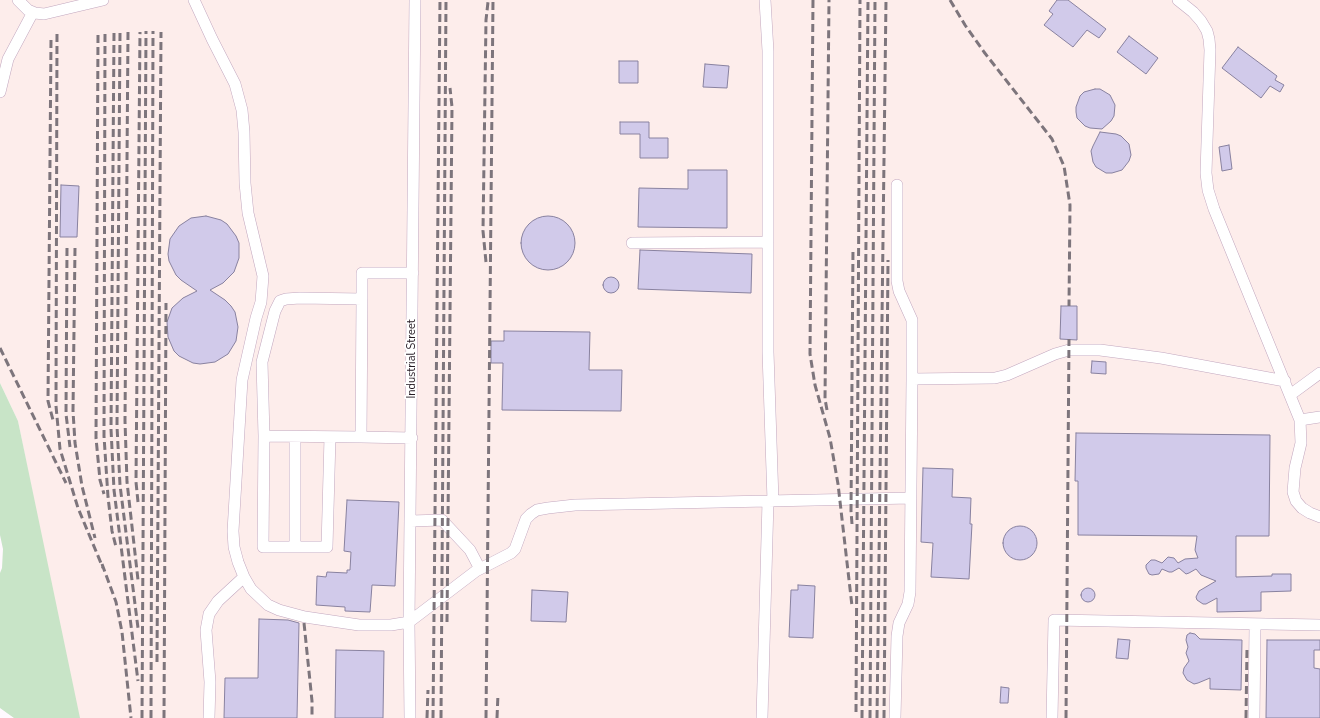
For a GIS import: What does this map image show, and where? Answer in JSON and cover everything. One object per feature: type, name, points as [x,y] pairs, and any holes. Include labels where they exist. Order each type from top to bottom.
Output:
[{"type":"street","points":[[18,0],[24,7],[33,12],[44,14],[103,0]]},
{"type":"street","points":[[194,0],[235,84],[242,110],[245,183],[248,213],[263,276],[261,302],[242,380],[233,531],[234,547],[244,578],[250,589],[268,604],[279,610],[305,617],[359,625],[391,625],[409,622],[480,569],[511,553],[515,549],[526,519],[537,510],[574,505],[911,498]]},
{"type":"street","name":"Industrial Street","points":[[410,718],[409,622],[412,438],[415,0]]},
{"type":"street","points":[[762,718],[770,501],[768,352],[768,51],[765,0]]},
{"type":"street","points":[[1178,0],[1193,12],[1201,21],[1207,31],[1209,39],[1210,50],[1206,173],[1208,190],[1214,209],[1300,420],[1301,443],[1295,468],[1293,492],[1296,501],[1302,508],[1320,517]]},
{"type":"street","points":[[0,92],[8,59],[33,12]]},
{"type":"street","points":[[895,718],[897,636],[899,623],[908,604],[910,592],[912,379],[912,320],[906,303],[899,291],[897,281],[897,185]]},
{"type":"street","points":[[632,243],[768,242]]},
{"type":"street","points":[[361,437],[362,274],[413,273]]},
{"type":"street","points":[[330,437],[327,547],[263,548],[264,436],[262,362],[275,311],[280,301],[286,298],[362,299]]},
{"type":"street","points":[[912,379],[995,378],[1007,375],[1055,354],[1069,350],[1100,350],[1161,358],[1285,382]]},
{"type":"street","points":[[1290,395],[1320,373]]},
{"type":"street","points":[[1300,420],[1320,417]]},
{"type":"street","points":[[264,436],[412,438]]},
{"type":"street","points":[[295,437],[295,547]]},
{"type":"street","points":[[411,521],[442,520],[470,550],[480,569]]},
{"type":"street","points":[[210,718],[210,682],[206,630],[209,614],[218,601],[244,578]]},
{"type":"street","points":[[1052,718],[1054,620],[1320,625]]},
{"type":"street","points":[[1254,718],[1255,624]]},
{"type":"shaded area","points":[[0,0],[1320,0],[1320,718],[78,718],[18,421],[0,383]]},
{"type":"green space","points":[[0,383],[18,421],[80,718],[14,718],[0,708],[0,573],[2,568],[3,549],[0,535]]},
{"type":"building","points":[[1057,0],[1068,0],[1106,29],[1099,38],[1087,30],[1073,47],[1044,25],[1053,14],[1049,11]]},
{"type":"building","points":[[1129,36],[1158,58],[1146,74],[1117,52]]},
{"type":"building","points":[[1238,47],[1277,76],[1275,80],[1284,85],[1280,92],[1270,86],[1261,98],[1222,68]]},
{"type":"building","points":[[619,61],[638,61],[638,83],[619,83]]},
{"type":"building","points":[[705,64],[729,66],[727,88],[703,87]]},
{"type":"building","points":[[1100,89],[1110,95],[1115,105],[1114,116],[1102,129],[1085,126],[1077,118],[1076,107],[1080,96],[1084,92]]},
{"type":"building","points":[[620,122],[649,122],[649,138],[668,138],[668,158],[640,158],[640,134],[620,134]]},
{"type":"building","points":[[1100,132],[1121,136],[1129,144],[1131,155],[1129,161],[1122,170],[1106,173],[1096,167],[1093,162],[1091,151]]},
{"type":"building","points":[[1229,145],[1232,169],[1222,171],[1219,147]]},
{"type":"building","points":[[688,170],[727,170],[727,228],[638,227],[639,188],[688,189]]},
{"type":"building","points":[[61,185],[79,186],[77,237],[60,237]]},
{"type":"building","points":[[206,216],[221,220],[227,224],[236,236],[239,243],[239,258],[234,272],[223,283],[210,290],[231,306],[235,312],[238,327],[236,341],[228,354],[215,362],[200,364],[193,363],[179,356],[174,351],[168,337],[167,322],[172,308],[183,298],[197,291],[176,275],[169,261],[168,254],[170,239],[179,226],[191,218]]},
{"type":"building","points":[[543,216],[553,216],[563,220],[571,228],[575,238],[575,248],[571,258],[563,266],[553,270],[543,270],[533,266],[525,258],[521,248],[521,238],[525,228],[533,220]]},
{"type":"building","points":[[640,250],[752,254],[751,293],[638,289]]},
{"type":"building","points":[[608,277],[614,277],[619,282],[617,291],[614,293],[608,293],[603,288],[603,282]]},
{"type":"building","points":[[1061,306],[1077,306],[1077,340],[1060,339]]},
{"type":"building","points":[[504,331],[590,332],[589,370],[622,370],[621,411],[502,410],[503,363],[491,363],[491,341],[504,341]]},
{"type":"building","points":[[1092,361],[1106,362],[1106,374],[1091,373]]},
{"type":"building","points":[[1076,433],[1270,435],[1269,536],[1236,536],[1236,577],[1291,574],[1291,591],[1261,592],[1261,611],[1217,612],[1217,598],[1203,604],[1197,600],[1196,597],[1199,591],[1216,581],[1201,575],[1196,569],[1186,574],[1179,568],[1172,572],[1162,569],[1159,574],[1152,575],[1149,574],[1146,568],[1146,565],[1151,560],[1162,563],[1168,557],[1174,558],[1178,563],[1185,559],[1198,558],[1195,550],[1197,536],[1078,535],[1078,481],[1075,481]]},
{"type":"building","points":[[923,468],[953,469],[952,497],[971,498],[970,524],[972,524],[969,579],[931,577],[933,543],[921,542]]},
{"type":"building","points":[[347,500],[399,502],[395,586],[372,585],[370,612],[345,611],[345,607],[316,605],[317,576],[326,577],[327,572],[347,573],[347,570],[350,570],[351,552],[344,551]]},
{"type":"building","points":[[1023,526],[1032,531],[1036,536],[1036,550],[1032,555],[1027,559],[1017,560],[1013,559],[1004,550],[1003,540],[1004,536],[1013,527]]},
{"type":"building","points":[[798,585],[815,586],[813,638],[789,637],[791,590],[798,590]]},
{"type":"building","points":[[1085,588],[1091,588],[1095,592],[1095,598],[1091,602],[1085,602],[1081,598],[1081,592]]},
{"type":"building","points":[[532,590],[568,592],[566,622],[531,621]]},
{"type":"building","points":[[259,619],[288,620],[299,623],[297,718],[224,718],[225,678],[258,678]]},
{"type":"building","points":[[1190,633],[1195,634],[1200,639],[1242,640],[1241,690],[1210,689],[1210,678],[1194,684],[1187,680],[1183,673],[1184,668],[1189,661],[1186,653],[1188,647],[1186,640],[1187,635]]},
{"type":"building","points":[[1118,639],[1130,640],[1128,659],[1116,658]]},
{"type":"building","points":[[1267,640],[1320,640],[1320,650],[1314,650],[1314,668],[1320,669],[1320,718],[1266,718]]},
{"type":"building","points":[[336,650],[384,651],[383,718],[335,718]]},
{"type":"building","points":[[1001,687],[1009,688],[1008,703],[1000,703]]},
{"type":"railway","points":[[433,718],[440,0]]},
{"type":"railway","points":[[441,718],[446,0]]},
{"type":"railway","points":[[486,718],[493,0]]},
{"type":"railway","points":[[813,0],[810,354],[815,385],[830,438],[838,484],[852,606]]},
{"type":"railway","points":[[827,410],[825,399],[829,0]]},
{"type":"railway","points":[[856,712],[860,0]]},
{"type":"railway","points":[[862,718],[868,0]]},
{"type":"railway","points":[[870,718],[875,0]]},
{"type":"railway","points":[[877,718],[886,0]]},
{"type":"railway","points":[[950,0],[984,52],[1052,139],[1064,166],[1070,205],[1069,306]]},
{"type":"railway","points":[[486,262],[483,231],[486,20],[488,2]]},
{"type":"railway","points":[[142,718],[146,31]]},
{"type":"railway","points":[[151,718],[153,31]]},
{"type":"railway","points":[[128,32],[125,421],[127,482],[138,580]]},
{"type":"railway","points":[[138,502],[136,482],[140,32]]},
{"type":"railway","points":[[157,662],[161,32]]},
{"type":"railway","points":[[114,33],[111,429],[114,490],[138,681]]},
{"type":"railway","points":[[120,33],[117,426],[120,485],[138,628]]},
{"type":"railway","points":[[57,34],[56,406],[60,449],[78,508],[103,568]]},
{"type":"railway","points":[[105,34],[104,436],[108,497],[112,531],[116,547]]},
{"type":"railway","points":[[98,35],[96,438],[100,480],[104,494]]},
{"type":"railway","points":[[51,40],[48,401],[53,420]]},
{"type":"railway","points":[[447,622],[452,107],[450,88]]},
{"type":"railway","points":[[67,248],[66,414],[70,447]]},
{"type":"railway","points":[[75,248],[73,411],[75,443],[82,486],[95,538]]},
{"type":"railway","points":[[852,524],[853,248]]},
{"type":"railway","points":[[884,718],[888,260]]},
{"type":"railway","points":[[164,718],[166,303]]},
{"type":"railway","points":[[1066,718],[1069,339]]},
{"type":"railway","points":[[0,348],[66,483]]},
{"type":"railway","points":[[102,564],[116,602],[122,632],[131,718]]},
{"type":"railway","points":[[304,623],[312,701],[312,718]]},
{"type":"railway","points":[[1246,718],[1247,648]]},
{"type":"railway","points":[[427,718],[428,690]]},
{"type":"railway","points":[[497,718],[498,694]]}]
